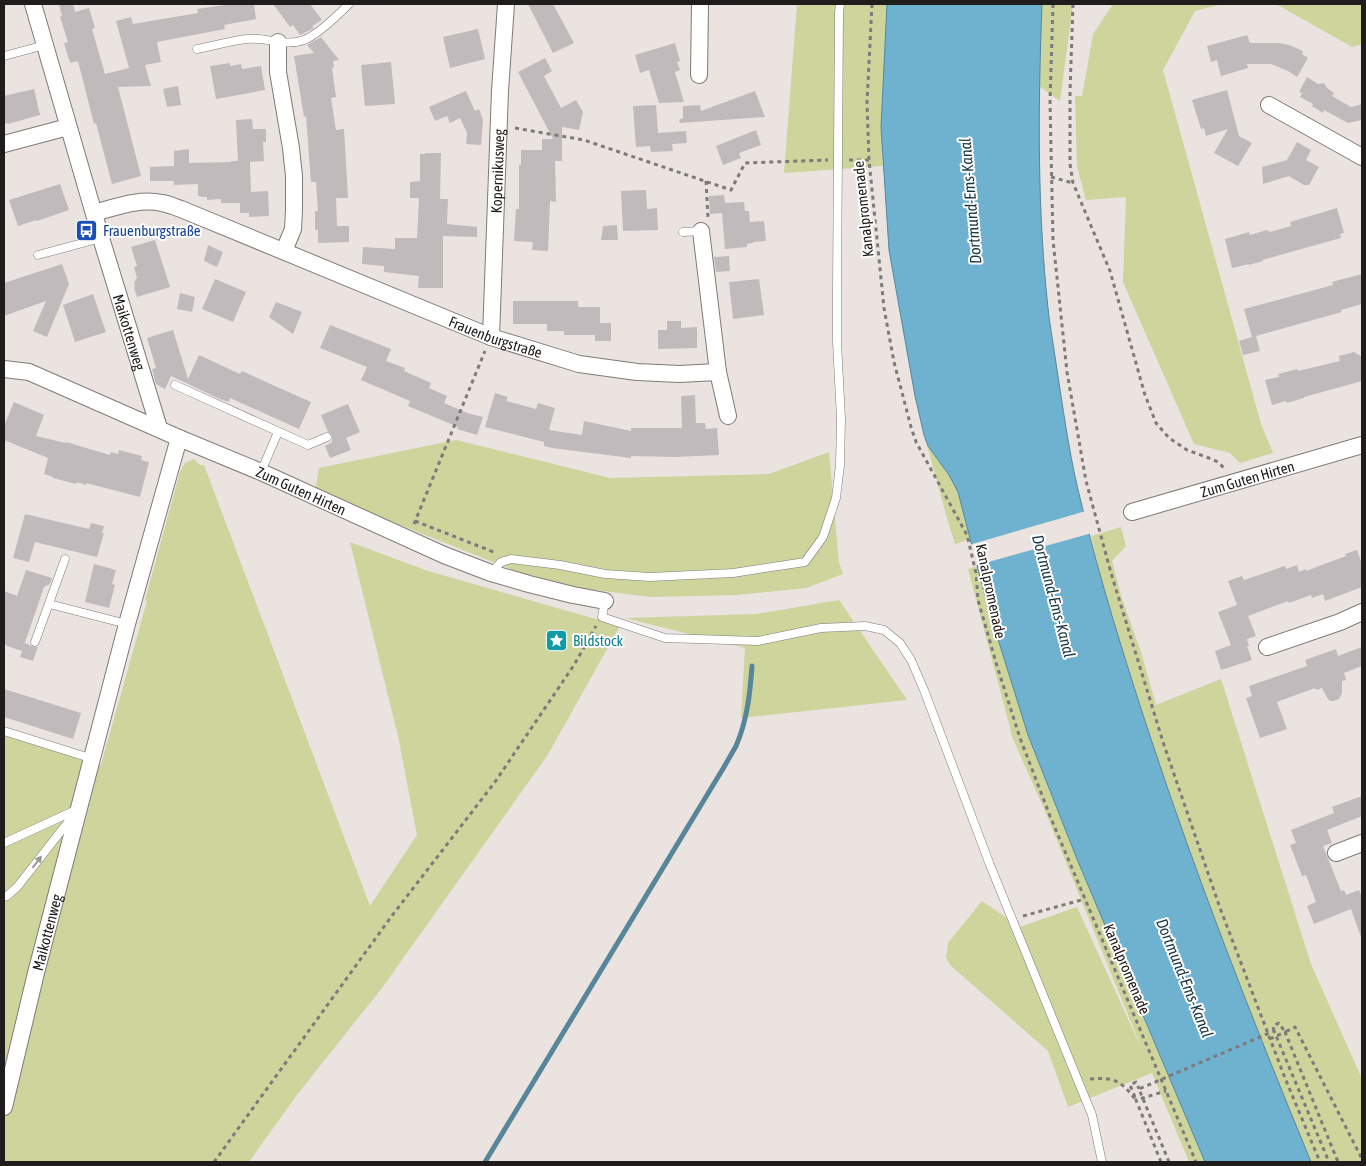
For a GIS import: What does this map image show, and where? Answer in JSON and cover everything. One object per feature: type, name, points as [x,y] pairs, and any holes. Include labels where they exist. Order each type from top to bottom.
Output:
[{"type":"street","name":"Maikottenweg","points":[[33,4],[68,128],[159,428]]},
{"type":"street","name":"Kopernikusweg","points":[[490,337],[500,91],[506,4]]},
{"type":"street","points":[[699,75],[700,4]]},
{"type":"street","points":[[278,42],[278,72],[294,176],[293,230],[284,251]]},
{"type":"street","points":[[1269,105],[1362,157]]},
{"type":"street","points":[[4,144],[68,128]]},
{"type":"street","name":"Frauenburgstraße","points":[[94,213],[124,204],[143,201],[181,208],[490,337],[579,364],[637,372],[679,374],[718,372]]},
{"type":"street","points":[[701,231],[718,372],[728,416]]},
{"type":"street","name":"Zum Guten Hirten","points":[[4,369],[29,372],[260,472],[444,555],[491,573],[529,584],[573,595],[605,600]]},
{"type":"street","name":"Maikottenweg","points":[[4,1107],[36,973],[127,624],[179,438]]},
{"type":"street","name":"Zum Guten Hirten","points":[[1132,512],[1362,445]]},
{"type":"street","points":[[1267,647],[1340,622],[1362,612]]},
{"type":"street","points":[[1336,853],[1362,843]]},
{"type":"lane","points":[[197,49],[246,39],[292,43],[302,41],[311,37],[350,4]]},
{"type":"lane","points":[[491,573],[501,562],[511,559],[560,565],[605,574],[650,577],[733,573],[805,562],[823,536],[836,498],[840,465],[841,419],[837,342],[840,4]]},
{"type":"lane","points":[[4,56],[44,45]]},
{"type":"lane","points":[[683,232],[701,231]]},
{"type":"lane","points":[[38,255],[101,238]]},
{"type":"lane","points":[[175,385],[308,445],[327,437]]},
{"type":"lane","points":[[260,472],[278,432]]},
{"type":"lane","points":[[35,642],[66,559]]},
{"type":"lane","points":[[605,600],[602,617],[665,638],[758,641],[821,628],[865,626],[884,630],[900,643],[911,660],[924,690],[990,865],[1092,1114],[1102,1162]]},
{"type":"lane","points":[[49,604],[127,624]]},
{"type":"lane","points":[[4,731],[93,759]]},
{"type":"lane","points":[[4,843],[80,808]]},
{"type":"lane","points":[[4,897],[18,886],[80,808]]},
{"type":"path","name":"Kanalpromenade","points":[[872,4],[867,102],[868,160],[884,308],[894,362],[911,427],[916,442],[967,535],[976,573],[978,600],[1020,738],[1050,816],[1196,1162]]},
{"type":"path","points":[[1053,4],[1050,101],[1053,240],[1067,372],[1086,482],[1111,573],[1163,742],[1220,908],[1285,1078],[1320,1162]]},
{"type":"path","points":[[1073,4],[1070,101],[1070,164],[1073,183],[1110,270],[1145,395],[1156,423],[1169,438],[1188,450],[1218,462],[1226,470],[1233,482]]},
{"type":"path","points":[[499,126],[522,128],[584,140],[732,190],[745,163],[868,160]]},
{"type":"path","points":[[1051,177],[1073,183]]},
{"type":"path","points":[[701,231],[708,217],[706,181]]},
{"type":"path","points":[[408,539],[490,337]]},
{"type":"path","points":[[415,521],[511,559]]},
{"type":"path","points":[[214,1162],[391,917],[495,782],[574,665],[602,617]]},
{"type":"path","points":[[1012,919],[1085,899]]},
{"type":"path","points":[[1329,1162],[1272,1026],[1279,1023],[1285,1032],[1338,1162]]},
{"type":"path","points":[[1270,1039],[1295,1027],[1362,1159]]},
{"type":"path","points":[[1139,1089],[1274,1031]]},
{"type":"path","points":[[1079,1082],[1082,1080],[1114,1079],[1126,1087],[1136,1100]]},
{"type":"path","points":[[1161,1162],[1130,1084],[1136,1082],[1169,1162]]},
{"type":"path","points":[[1136,1100],[1166,1091]]},
{"type":"green space","points":[[797,4],[887,4],[881,127],[883,166],[784,173]]},
{"type":"green space","points":[[1042,4],[1073,4],[1060,101],[1039,86]]},
{"type":"green space","points":[[1113,4],[1222,4],[1195,11],[1163,70],[1261,424],[1273,453],[1240,463],[1230,453],[1194,444],[1123,282],[1126,197],[1086,200],[1077,166],[1075,96],[1082,96],[1093,34]]},
{"type":"green space","points":[[1276,4],[1362,4],[1362,44],[1352,47]]},
{"type":"green space","points":[[924,435],[928,446],[949,475],[958,492],[970,539],[955,544]]},
{"type":"green space","points":[[456,440],[610,478],[769,474],[829,452],[839,563],[843,574],[806,588],[738,595],[650,597],[580,588],[518,572],[315,491],[319,468]]},
{"type":"green space","points":[[194,459],[200,465],[204,465],[370,906],[417,835],[398,736],[350,542],[428,571],[620,626],[547,756],[382,988],[296,1096],[249,1162],[4,1162],[4,734],[101,765],[147,601],[145,600],[180,472],[185,463]]},
{"type":"green space","points":[[1121,527],[1126,546],[1112,561],[1122,599],[1141,652],[1156,705],[1221,679],[1311,964],[1362,1079],[1362,1162],[1311,1162],[1227,952],[1151,739],[1118,638],[1097,562],[1091,536]]},
{"type":"green space","points":[[977,566],[1028,735],[1077,859],[1205,1162],[1189,1162],[1152,1073],[1068,1107],[1048,1051],[950,965],[946,957],[948,943],[982,901],[1020,927],[1077,907],[1144,1054],[1045,811],[1013,739],[968,569]]},
{"type":"green space","points":[[839,600],[907,700],[741,718],[745,648],[625,618],[756,614]]},
{"type":"water","name":"Dortmund-Ems-Kanal","points":[[887,4],[1042,4],[1040,200],[1042,239],[1049,317],[1068,442],[1077,487],[1113,618],[1167,788],[1226,949],[1311,1162],[1205,1162],[1077,859],[1028,735],[987,604],[958,492],[949,475],[928,446],[915,396],[889,250],[881,127]]},
{"type":"pier","points":[[1086,511],[1092,533],[974,566],[969,545]]},
{"type":"building","points":[[59,4],[73,4],[75,12],[89,8],[95,28],[92,29],[105,74],[129,68],[116,21],[131,17],[133,24],[198,13],[197,9],[232,4],[254,4],[256,19],[224,25],[225,29],[157,42],[161,62],[145,65],[151,86],[118,87],[141,176],[112,184],[78,61],[70,63],[64,43],[68,42],[60,17],[62,16]]},
{"type":"building","points":[[273,4],[310,4],[322,20],[312,26],[314,28],[300,35],[293,25],[290,27]]},
{"type":"building","points":[[528,4],[553,4],[574,43],[553,53]]},
{"type":"building","points":[[478,29],[485,59],[450,68],[443,37]]},
{"type":"building","points":[[1247,35],[1250,43],[1279,43],[1303,51],[1302,54],[1308,58],[1297,77],[1271,64],[1247,64],[1248,68],[1221,76],[1217,60],[1211,62],[1207,46]]},
{"type":"building","points":[[321,37],[339,60],[333,61],[334,67],[332,68],[336,97],[331,98],[336,130],[344,129],[348,198],[336,198],[337,226],[349,226],[349,242],[318,243],[318,230],[315,230],[315,211],[318,211],[316,182],[311,182],[306,116],[304,117],[294,56],[314,53],[307,45]]},
{"type":"building","points":[[675,43],[680,61],[677,62],[680,70],[675,72],[684,102],[659,103],[649,70],[640,73],[635,55]]},
{"type":"building","points":[[545,58],[552,71],[544,76],[561,108],[576,100],[583,112],[579,130],[562,127],[562,161],[555,161],[556,202],[550,201],[548,251],[532,250],[533,242],[514,241],[516,209],[519,209],[521,150],[542,150],[542,139],[553,139],[518,72]]},
{"type":"building","points":[[391,62],[395,104],[365,106],[361,65]]},
{"type":"building","points":[[230,63],[230,66],[241,64],[242,69],[261,66],[265,90],[216,99],[210,66]]},
{"type":"building","points":[[1307,77],[1318,84],[1324,83],[1334,93],[1332,96],[1351,107],[1362,104],[1362,120],[1348,123],[1324,110],[1323,113],[1312,106],[1313,104],[1300,97],[1302,93],[1299,92]]},
{"type":"building","points":[[178,86],[181,105],[167,107],[163,89]]},
{"type":"building","points":[[34,89],[40,115],[4,124],[4,96]]},
{"type":"building","points":[[1227,90],[1239,136],[1252,143],[1238,166],[1214,153],[1228,129],[1206,136],[1204,128],[1201,129],[1192,100]]},
{"type":"building","points":[[466,91],[475,111],[479,109],[483,120],[481,145],[466,144],[467,133],[460,118],[450,123],[447,116],[435,121],[429,107]]},
{"type":"building","points":[[755,91],[765,117],[680,123],[679,120],[683,118],[683,106],[700,105],[701,111]]},
{"type":"building","points":[[656,105],[658,133],[686,131],[687,143],[672,144],[673,151],[651,152],[650,146],[636,147],[633,106]]},
{"type":"building","points":[[252,119],[253,129],[266,129],[266,142],[263,142],[264,161],[250,162],[251,192],[268,191],[269,216],[249,217],[249,213],[240,213],[240,203],[221,203],[221,199],[207,200],[207,197],[200,197],[198,196],[198,184],[174,185],[174,181],[150,181],[150,167],[174,166],[174,151],[189,149],[189,163],[238,161],[236,120]]},
{"type":"building","points":[[756,130],[761,145],[739,153],[741,158],[723,165],[716,146]]},
{"type":"building","points":[[1297,142],[1311,150],[1306,160],[1319,167],[1309,185],[1304,185],[1289,176],[1263,184],[1262,167],[1287,160]]},
{"type":"building","points":[[441,153],[440,199],[448,199],[447,224],[477,227],[477,237],[443,236],[443,288],[418,288],[419,276],[384,272],[384,266],[362,264],[363,247],[395,249],[395,238],[417,238],[419,198],[410,198],[410,182],[420,181],[420,154]]},
{"type":"building","points":[[60,184],[69,210],[18,226],[9,200]]},
{"type":"building","points":[[646,190],[647,209],[657,208],[658,230],[623,231],[621,191]]},
{"type":"building","points":[[724,195],[725,203],[744,202],[745,211],[749,211],[750,222],[764,221],[766,241],[753,242],[747,244],[747,247],[725,249],[722,213],[710,214],[709,196]]},
{"type":"building","points":[[1337,208],[1344,233],[1340,234],[1341,238],[1249,265],[1232,268],[1225,239],[1249,232],[1250,235],[1267,230],[1270,232],[1291,226],[1290,222]]},
{"type":"building","points":[[617,225],[618,240],[601,240],[603,226]]},
{"type":"building","points":[[155,240],[170,287],[137,297],[134,288],[137,278],[134,267],[137,266],[131,247]]},
{"type":"building","points":[[208,245],[223,252],[217,267],[204,261]]},
{"type":"building","points":[[729,256],[730,271],[716,272],[714,257]]},
{"type":"building","points":[[62,264],[69,284],[47,337],[33,331],[46,301],[4,316],[4,283]]},
{"type":"building","points":[[1362,274],[1362,304],[1341,310],[1342,312],[1256,336],[1260,351],[1243,355],[1239,341],[1252,337],[1244,309],[1333,285],[1332,282]]},
{"type":"building","points":[[215,279],[246,292],[233,322],[202,309]]},
{"type":"building","points":[[759,279],[764,315],[733,319],[729,282]]},
{"type":"building","points":[[180,293],[195,297],[192,312],[177,309]]},
{"type":"building","points":[[93,294],[106,332],[75,342],[63,305]]},
{"type":"building","points":[[513,301],[578,301],[578,307],[600,307],[600,323],[611,323],[611,341],[595,341],[595,335],[564,335],[564,331],[547,331],[547,324],[513,324]]},
{"type":"building","points":[[276,302],[302,312],[293,334],[269,317]]},
{"type":"building","points":[[667,321],[681,321],[681,328],[697,327],[697,348],[658,349],[658,330],[667,330]]},
{"type":"building","points":[[330,325],[391,349],[386,361],[405,368],[404,371],[431,383],[429,388],[447,396],[444,403],[467,413],[483,417],[477,435],[457,429],[458,427],[408,406],[410,401],[361,380],[367,367],[320,348]]},
{"type":"building","points":[[173,330],[188,379],[199,355],[240,374],[242,371],[311,402],[299,429],[230,398],[229,402],[220,399],[171,376],[165,389],[156,384],[152,369],[156,368],[147,338]]},
{"type":"building","points":[[1354,352],[1362,357],[1362,381],[1287,403],[1286,401],[1272,405],[1265,380],[1279,377],[1278,374],[1297,369],[1298,371],[1340,361],[1339,356]]},
{"type":"building","points":[[495,393],[508,397],[506,401],[536,409],[538,403],[555,408],[549,430],[582,435],[584,421],[631,431],[631,428],[682,428],[681,396],[695,395],[696,423],[705,423],[706,429],[717,428],[719,455],[676,457],[631,456],[631,458],[544,446],[544,442],[485,427]]},
{"type":"building","points":[[14,402],[44,415],[36,436],[66,442],[110,455],[111,452],[118,454],[119,450],[142,456],[141,460],[149,462],[140,497],[86,483],[86,485],[77,482],[76,484],[44,474],[48,458],[4,440],[4,426]]},
{"type":"building","points":[[348,404],[360,432],[346,438],[351,450],[330,458],[325,446],[332,442],[332,435],[328,432],[321,415]]},
{"type":"building","points":[[25,514],[89,529],[91,523],[104,526],[102,533],[104,533],[97,557],[35,542],[29,562],[13,558]]},
{"type":"building","points":[[1357,550],[1362,564],[1362,587],[1325,601],[1323,594],[1312,598],[1311,595],[1289,603],[1288,601],[1248,616],[1256,636],[1247,639],[1249,646],[1247,646],[1252,660],[1221,670],[1215,651],[1231,645],[1218,612],[1237,605],[1228,581],[1242,576],[1244,580],[1285,566],[1286,569],[1297,565],[1299,572],[1306,569],[1306,571]]},
{"type":"building","points":[[94,564],[116,570],[112,584],[115,585],[109,608],[85,602]]},
{"type":"building","points":[[26,570],[52,578],[50,584],[44,587],[22,651],[7,646],[4,643],[4,591],[17,596]]},
{"type":"building","points":[[25,643],[38,647],[33,661],[20,657]]},
{"type":"building","points":[[1362,647],[1362,666],[1344,673],[1346,680],[1342,681],[1342,693],[1339,699],[1330,701],[1322,688],[1316,690],[1315,688],[1277,702],[1287,729],[1260,738],[1246,698],[1252,696],[1249,686],[1307,666],[1305,660],[1336,649],[1338,656]]},
{"type":"building","points":[[4,689],[81,713],[73,739],[4,717]]},
{"type":"building","points":[[1362,796],[1362,816],[1327,830],[1332,843],[1323,846],[1341,891],[1344,890],[1346,895],[1359,890],[1362,898],[1361,937],[1351,909],[1314,924],[1307,906],[1316,902],[1306,875],[1302,876],[1290,845],[1296,843],[1291,830],[1334,813],[1332,807]]},
{"type":"waterway","points":[[485,1162],[736,746],[743,727],[752,666]]},
{"type":"place","name":"Frauenburgstraße","points":[[87,230]]},
{"type":"place","name":"Bildstock","points":[[557,640]]}]
